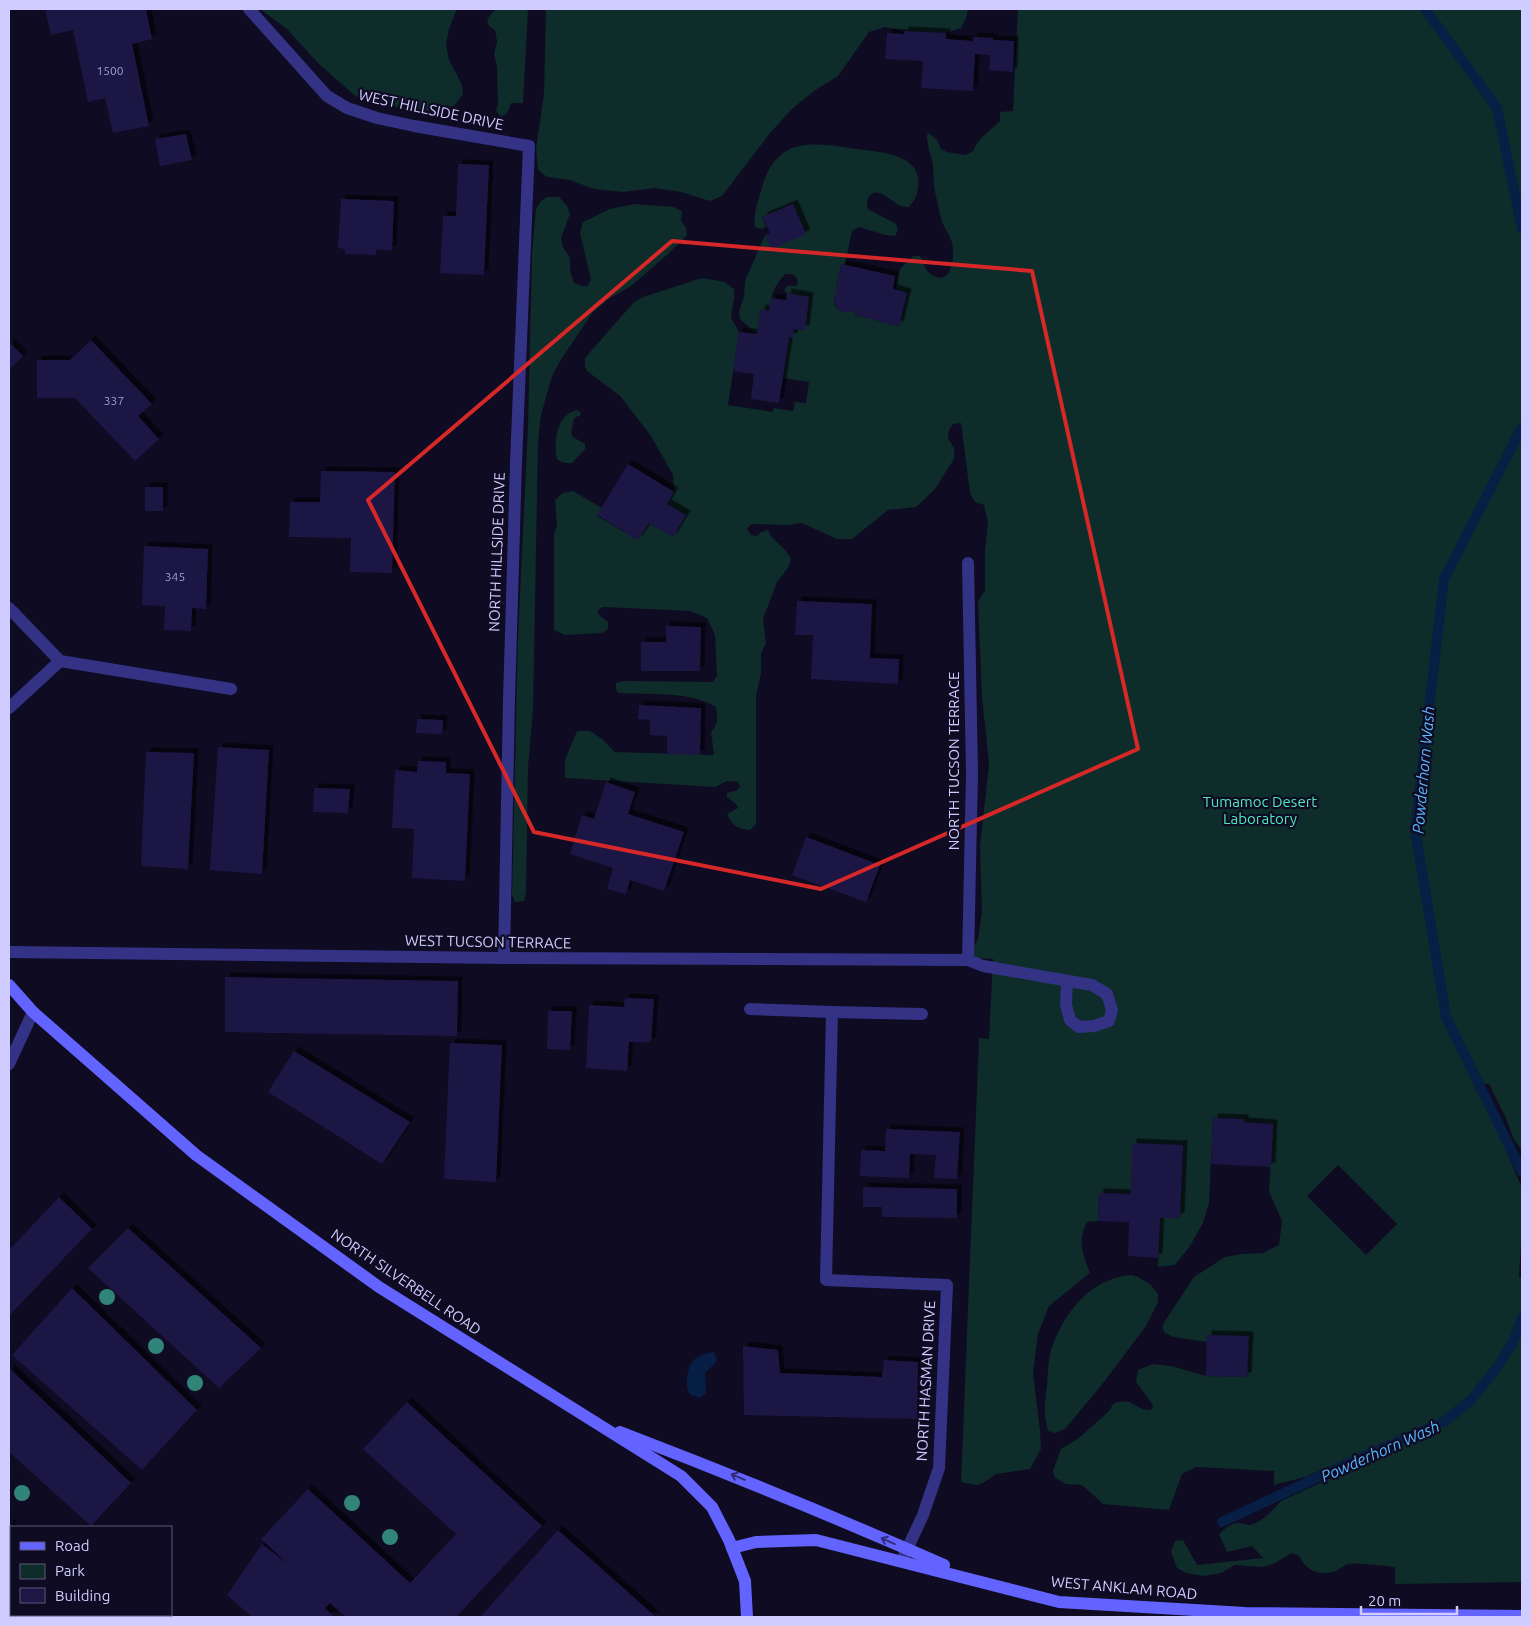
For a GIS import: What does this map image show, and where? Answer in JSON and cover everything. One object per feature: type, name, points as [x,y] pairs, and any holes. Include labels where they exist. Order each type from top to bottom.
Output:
[{"type":"street","name":"WEST HILLSIDE DRIVE","points":[[248,9],[327,96],[347,108],[377,118],[414,126],[529,146]]},
{"type":"street","name":"NORTH HILLSIDE DRIVE","points":[[504,958],[516,463],[529,146]]},
{"type":"street","name":"NORTH TUCSON TERRACE","points":[[968,563],[972,774],[968,960]]},
{"type":"street","points":[[9,608],[60,661],[231,688]]},
{"type":"street","points":[[9,708],[60,661]]},
{"type":"street","name":"WEST TUCSON TERRACE","points":[[9,952],[504,958],[968,960],[983,966],[1067,981]]},
{"type":"street","name":"NORTH SILVERBELL ROAD","points":[[9,985],[33,1012],[196,1155],[392,1296],[681,1476],[712,1507],[732,1548],[745,1581],[747,1617]]},
{"type":"street","points":[[750,1008],[922,1014]]},
{"type":"street","points":[[9,1064],[33,1012]]},
{"type":"street","name":"NORTH HASMAN DRIVE","points":[[832,1012],[826,1280],[947,1285],[939,1468],[923,1515],[904,1555]]},
{"type":"street","points":[[592,1421],[845,1521],[904,1555]]},
{"type":"street","name":"WEST ANKLAM ROAD","points":[[732,1548],[756,1542],[816,1540],[904,1555],[980,1582],[1058,1602],[1245,1613],[1522,1616]]},
{"type":"highlighted area","points":[[672,241],[1032,271],[1138,749],[821,889],[534,832],[368,500]]},
{"type":"green space","points":[[260,9],[457,9],[449,29],[446,44],[449,60],[462,85],[463,94],[454,106],[429,111],[369,103],[353,94],[318,63],[287,29]]},
{"type":"green space","points":[[496,9],[528,9],[523,103],[511,103],[503,116],[496,110],[498,105],[497,67],[494,54],[497,42],[495,30],[487,22]]},
{"type":"green space","points":[[546,9],[968,9],[961,28],[946,33],[904,31],[885,27],[869,32],[838,76],[814,91],[792,109],[770,133],[722,196],[710,201],[681,192],[655,188],[623,192],[594,189],[570,180],[547,177],[538,170],[536,148],[544,94]]},
{"type":"green space","name":"Tumamoc Desert Laboratory","points":[[1018,9],[1522,9],[1522,1150],[1514,1140],[1505,1116],[1489,1084],[1473,1084],[1495,1125],[1522,1188],[1519,1277],[1522,1278],[1522,1582],[1395,1584],[1395,1567],[1347,1564],[1332,1572],[1320,1573],[1310,1569],[1299,1556],[1292,1553],[1273,1564],[1263,1567],[1235,1565],[1221,1573],[1204,1576],[1186,1573],[1177,1568],[1171,1552],[1175,1541],[1183,1540],[1197,1565],[1263,1558],[1252,1546],[1227,1552],[1219,1534],[1228,1526],[1236,1523],[1250,1525],[1255,1523],[1267,1515],[1281,1501],[1399,1447],[1399,1437],[1305,1477],[1274,1485],[1274,1471],[1196,1467],[1182,1474],[1169,1510],[1103,1504],[1082,1485],[1066,1484],[1055,1478],[1053,1471],[1061,1449],[1079,1438],[1109,1411],[1113,1404],[1130,1402],[1140,1408],[1151,1410],[1153,1407],[1151,1402],[1136,1382],[1138,1370],[1153,1364],[1171,1366],[1206,1376],[1247,1377],[1249,1336],[1208,1335],[1207,1342],[1173,1337],[1165,1333],[1162,1327],[1194,1277],[1225,1257],[1263,1253],[1279,1245],[1282,1221],[1269,1191],[1273,1124],[1244,1122],[1244,1119],[1213,1118],[1209,1203],[1203,1223],[1190,1246],[1175,1265],[1158,1267],[1160,1218],[1180,1218],[1183,1145],[1133,1143],[1131,1194],[1099,1193],[1098,1221],[1087,1222],[1082,1235],[1083,1254],[1090,1273],[1049,1306],[1038,1334],[1033,1373],[1041,1449],[1030,1469],[996,1474],[983,1483],[976,1485],[961,1482],[979,1038],[989,1039],[993,959],[976,958],[971,951],[978,939],[982,912],[980,846],[989,764],[982,697],[978,602],[985,590],[985,552],[988,522],[984,505],[975,502],[970,493],[961,423],[953,424],[949,430],[948,438],[954,448],[954,459],[935,489],[916,507],[888,510],[852,539],[837,539],[802,523],[787,525],[751,524],[747,529],[751,535],[757,536],[761,532],[768,530],[772,538],[785,550],[791,559],[788,568],[777,582],[763,619],[766,643],[761,653],[761,673],[756,696],[756,824],[750,830],[736,826],[731,822],[727,814],[738,808],[727,797],[727,793],[740,787],[738,782],[727,781],[715,787],[565,778],[565,760],[577,731],[590,731],[602,739],[615,752],[714,755],[711,732],[717,717],[716,707],[694,698],[618,693],[616,689],[616,683],[624,681],[713,682],[717,675],[715,635],[707,618],[690,611],[603,607],[598,610],[598,614],[608,622],[608,629],[602,633],[565,635],[554,630],[554,535],[557,525],[555,500],[563,493],[573,491],[602,508],[597,516],[638,540],[649,523],[673,537],[686,515],[667,504],[674,492],[673,475],[651,436],[620,396],[587,371],[585,358],[634,302],[643,297],[702,278],[725,282],[734,289],[731,318],[739,332],[728,405],[773,412],[773,408],[793,411],[795,402],[806,403],[809,382],[783,378],[789,337],[793,338],[794,329],[805,330],[809,297],[784,291],[787,286],[796,286],[798,283],[797,278],[792,274],[785,274],[774,291],[769,311],[761,310],[757,334],[740,319],[739,312],[744,296],[745,281],[765,235],[806,234],[793,204],[762,217],[766,226],[763,228],[755,227],[758,202],[764,181],[773,163],[788,150],[812,144],[887,153],[898,156],[914,167],[918,176],[918,187],[915,198],[909,207],[901,206],[877,192],[868,198],[868,209],[896,224],[898,230],[895,236],[859,227],[852,231],[845,265],[841,265],[836,289],[838,290],[834,300],[837,308],[845,312],[856,310],[855,315],[899,326],[907,293],[896,290],[899,270],[913,256],[920,256],[927,271],[939,278],[944,277],[948,273],[953,262],[952,243],[942,222],[935,192],[933,165],[927,135],[929,133],[937,140],[941,149],[965,155],[973,151],[981,138],[1000,121],[1000,112],[1013,111]],"holes":[[[1338,1165],[1397,1224],[1366,1255],[1307,1196]]]},
{"type":"green space","points":[[547,197],[559,197],[567,206],[570,214],[561,238],[563,247],[570,258],[570,271],[574,283],[582,286],[588,286],[591,279],[580,233],[583,222],[610,209],[635,204],[673,207],[682,211],[681,221],[686,228],[687,235],[630,287],[610,298],[593,312],[552,376],[541,415],[538,442],[533,710],[528,767],[526,892],[524,901],[515,902],[512,895],[518,637],[528,427],[532,252],[536,209],[542,200]]},
{"type":"green space","points":[[577,410],[581,415],[574,418],[571,433],[573,437],[585,444],[585,449],[572,463],[565,463],[557,460],[556,437],[560,423],[570,413]]},
{"type":"green space","points":[[1131,1275],[1150,1284],[1158,1294],[1158,1302],[1146,1326],[1100,1387],[1065,1429],[1055,1433],[1048,1431],[1045,1408],[1049,1359],[1056,1337],[1071,1311],[1080,1300],[1103,1283]]},
{"type":"water","points":[[714,1352],[717,1361],[705,1373],[706,1394],[699,1398],[691,1395],[687,1383],[691,1364],[700,1356]]},
{"type":"building","points":[[45,9],[146,9],[152,39],[132,44],[149,126],[113,133],[105,98],[88,102],[73,30],[51,35]]},
{"type":"building","points":[[904,31],[946,33],[946,39],[973,41],[973,37],[1014,41],[1013,72],[989,70],[990,55],[975,54],[973,91],[921,88],[923,61],[885,59],[887,33],[904,34]]},
{"type":"building","points":[[186,134],[192,160],[160,166],[155,139]]},
{"type":"building","points":[[458,164],[489,165],[484,275],[440,273],[443,216],[456,216]]},
{"type":"building","points":[[341,199],[394,201],[392,250],[376,250],[376,255],[345,254],[345,249],[338,248]]},
{"type":"building","points":[[793,204],[806,234],[772,249],[765,235],[770,233],[762,217]]},
{"type":"building","points":[[841,264],[895,276],[893,289],[907,293],[899,326],[855,315],[856,310],[845,313],[837,308],[834,300],[838,290],[836,290]]},
{"type":"building","points":[[787,293],[809,297],[805,330],[794,329],[793,338],[789,337],[779,403],[751,399],[754,374],[733,371],[739,332],[757,334],[761,309],[769,311],[771,298],[786,300]]},
{"type":"building","points":[[91,340],[152,404],[138,416],[159,439],[135,461],[75,398],[37,398],[37,360],[70,360]]},
{"type":"building","points":[[9,342],[23,356],[9,370]]},
{"type":"building","points":[[628,464],[674,492],[667,504],[686,515],[673,537],[649,523],[638,540],[597,515]]},
{"type":"building","points":[[321,471],[395,472],[392,573],[350,572],[351,538],[289,537],[290,502],[320,502]]},
{"type":"building","points":[[145,487],[163,487],[163,511],[145,511]]},
{"type":"building","points":[[144,546],[208,549],[206,609],[192,608],[191,631],[164,630],[165,606],[142,605]]},
{"type":"building","points":[[797,601],[872,604],[870,658],[899,659],[898,684],[811,679],[813,635],[795,635]]},
{"type":"building","points":[[666,626],[701,627],[700,671],[641,671],[641,642],[666,642]]},
{"type":"building","points":[[639,705],[701,708],[700,755],[667,754],[667,736],[650,735],[650,720],[638,719]]},
{"type":"building","points":[[417,719],[443,720],[442,734],[416,733]]},
{"type":"building","points":[[218,747],[269,750],[262,874],[210,870]]},
{"type":"building","points":[[146,752],[194,753],[188,869],[141,866]]},
{"type":"building","points":[[418,761],[446,762],[446,773],[470,774],[465,881],[412,878],[414,829],[392,828],[395,770],[417,772]]},
{"type":"building","points":[[606,782],[635,792],[628,814],[684,832],[664,891],[630,880],[626,894],[607,889],[613,868],[570,854],[582,815],[594,819]]},
{"type":"building","points":[[314,788],[350,789],[348,813],[313,812]]},
{"type":"building","points":[[806,837],[880,865],[866,902],[792,875]]},
{"type":"building","points":[[225,977],[458,981],[457,1036],[225,1032]]},
{"type":"building","points":[[625,998],[654,999],[651,1042],[629,1042],[627,1071],[586,1068],[589,1005],[624,1007]]},
{"type":"building","points":[[548,1011],[572,1011],[570,1050],[547,1049]]},
{"type":"building","points":[[450,1043],[502,1045],[496,1182],[444,1179]]},
{"type":"building","points":[[294,1051],[410,1122],[382,1164],[268,1092]]},
{"type":"building","points":[[1213,1118],[1244,1119],[1244,1122],[1273,1124],[1271,1167],[1211,1164]]},
{"type":"building","points":[[886,1129],[960,1132],[957,1179],[934,1178],[936,1155],[910,1154],[909,1178],[860,1176],[861,1150],[885,1151]]},
{"type":"building","points":[[1132,1143],[1183,1145],[1180,1218],[1160,1218],[1158,1258],[1128,1256],[1129,1222],[1098,1221],[1099,1193],[1131,1194]]},
{"type":"building","points":[[863,1187],[957,1189],[957,1218],[882,1217],[882,1207],[863,1207]]},
{"type":"building","points":[[59,1197],[92,1229],[9,1316],[9,1250]]},
{"type":"building","points":[[128,1228],[261,1348],[219,1388],[88,1268]]},
{"type":"building","points":[[72,1288],[197,1410],[142,1470],[12,1355]]},
{"type":"building","points":[[1207,1335],[1249,1336],[1247,1377],[1206,1376]]},
{"type":"building","points":[[743,1346],[778,1350],[780,1373],[882,1377],[884,1360],[918,1362],[917,1419],[744,1415]]},
{"type":"building","points":[[9,1368],[131,1483],[91,1526],[9,1452]]},
{"type":"building","points":[[407,1402],[542,1526],[456,1617],[346,1617],[330,1603],[325,1608],[334,1617],[252,1617],[227,1595],[262,1544],[289,1565],[261,1539],[308,1489],[410,1583],[456,1534],[363,1449]]},
{"type":"building","points":[[9,1523],[13,1526],[10,1526],[9,1606]]},
{"type":"building","points":[[558,1530],[656,1617],[480,1617]]},
{"type":"waterway","name":"Powderhorn Wash","points":[[1425,9],[1497,108],[1522,229]]},
{"type":"waterway","name":"Powderhorn Wash","points":[[1522,427],[1444,579],[1415,829],[1446,1017],[1522,1172]]},
{"type":"waterway","name":"Powderhorn Wash","points":[[1222,1522],[1355,1460],[1445,1421],[1471,1400],[1499,1365],[1514,1340],[1522,1317]]}]
